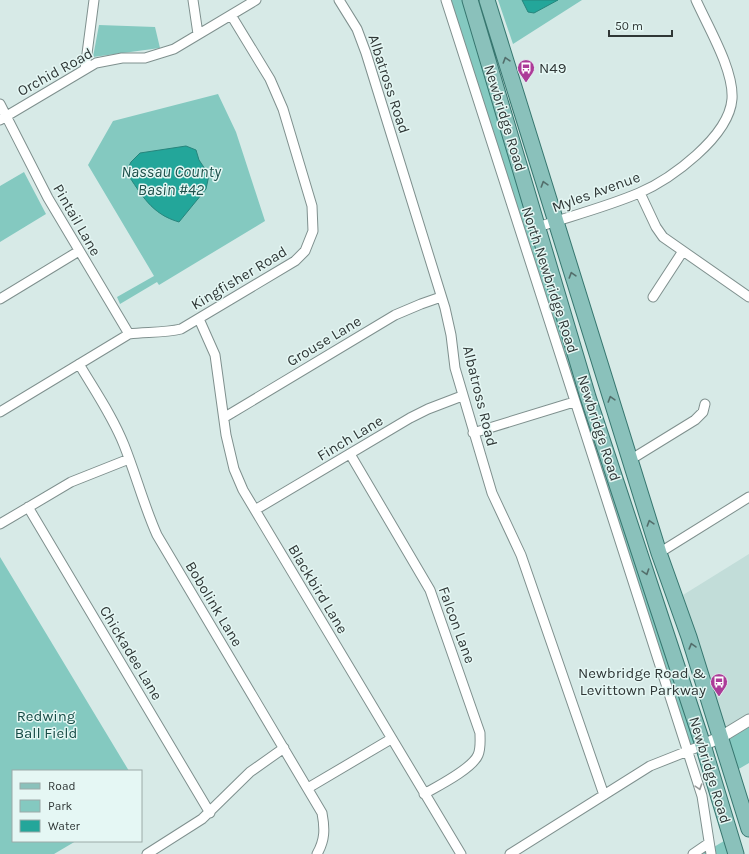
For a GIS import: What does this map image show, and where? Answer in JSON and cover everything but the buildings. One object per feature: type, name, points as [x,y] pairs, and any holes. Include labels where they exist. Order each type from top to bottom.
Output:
[{"type":"main road","name":"Newbridge Road","points":[[470,0],[588,397],[703,745],[736,854]]},
{"type":"main road","name":"Newbridge Road","points":[[487,0],[659,553],[689,637],[749,829]]},
{"type":"street","points":[[85,69],[94,0]]},
{"type":"street","points":[[193,0],[198,34]]},
{"type":"street","name":"Orchid Road","points":[[3,118],[85,69],[102,61],[158,55],[174,49],[256,0]]},
{"type":"street","name":"Albatross Road","points":[[339,0],[356,30],[366,53],[441,297],[451,334],[455,368],[462,396],[492,493],[521,555],[604,795]]},
{"type":"street","name":"North Newbridge Road","points":[[446,0],[574,402],[702,796],[711,854]]},
{"type":"street","name":"Myles Avenue","points":[[538,227],[640,193],[686,164],[709,143],[723,126],[730,107],[731,86],[728,71],[696,0]]},
{"type":"street","name":"Kingfisher Road","points":[[0,412],[129,334],[144,332],[169,332],[181,329],[295,261],[305,251],[313,231],[312,206],[283,109],[270,79],[231,15]]},
{"type":"street","name":"Pintail Lane","points":[[0,104],[3,118],[48,198],[129,334]]},
{"type":"street","points":[[640,193],[660,234],[748,294]]},
{"type":"street","points":[[0,299],[79,251]]},
{"type":"street","points":[[653,297],[683,251]]},
{"type":"street","name":"Grouse Lane","points":[[225,417],[395,315],[441,297]]},
{"type":"street","name":"Blackbird Lane","points":[[199,319],[215,355],[225,417],[226,435],[234,469],[243,490],[461,854]]},
{"type":"street","name":"Bobolink Lane","points":[[79,364],[113,420],[129,459],[146,511],[157,535],[322,813],[325,830],[322,845],[317,854]]},
{"type":"street","name":"Finch Lane","points":[[255,510],[428,408],[462,396]]},
{"type":"street","points":[[473,433],[574,402]]},
{"type":"street","points":[[630,460],[695,420],[703,412],[705,404]]},
{"type":"street","name":"Falcon Lane","points":[[350,454],[430,590],[480,733],[481,746],[475,760],[424,794]]},
{"type":"street","points":[[0,524],[71,482],[129,459]]},
{"type":"street","points":[[659,553],[749,497]]},
{"type":"street","name":"Chickadee Lane","points":[[28,507],[210,813]]},
{"type":"street","points":[[510,854],[650,766],[721,737],[749,720]]},
{"type":"street","points":[[308,788],[391,739]]},
{"type":"street","points":[[147,854],[210,813],[250,772],[284,748]]},
{"type":"street","points":[[693,854],[710,843]]},
{"type":"shaded area","points":[[749,554],[749,717],[725,732],[683,595]]},
{"type":"green space","points":[[448,0],[466,0],[700,743],[688,747]]},
{"type":"green space","points":[[498,0],[582,0],[513,44]]},
{"type":"green space","points":[[99,25],[155,27],[160,48],[93,57]]},
{"type":"green space","points":[[218,94],[236,132],[265,221],[159,285],[157,282],[120,304],[117,297],[154,276],[88,165],[113,121]]},
{"type":"green space","points":[[24,172],[46,214],[0,242],[0,186]]},
{"type":"green space","name":"Redwing Ball Field","points":[[0,557],[128,770],[12,770],[12,842],[74,842],[54,854],[0,854]]},
{"type":"green space","points":[[749,717],[749,763],[737,770],[726,737]]},
{"type":"green space","points":[[724,841],[728,854],[702,854]]},
{"type":"water","points":[[522,0],[558,0],[534,13],[528,12]]},
{"type":"water","name":"Nassau County Basin #42","points":[[186,146],[196,150],[199,160],[209,175],[206,189],[179,222],[161,214],[154,209],[142,196],[126,172],[131,162],[140,153]]},
{"type":"place","name":"N49","points":[[526,83]]},
{"type":"place","name":"Newbridge Road & Levittown Parkway","points":[[719,697]]}]
